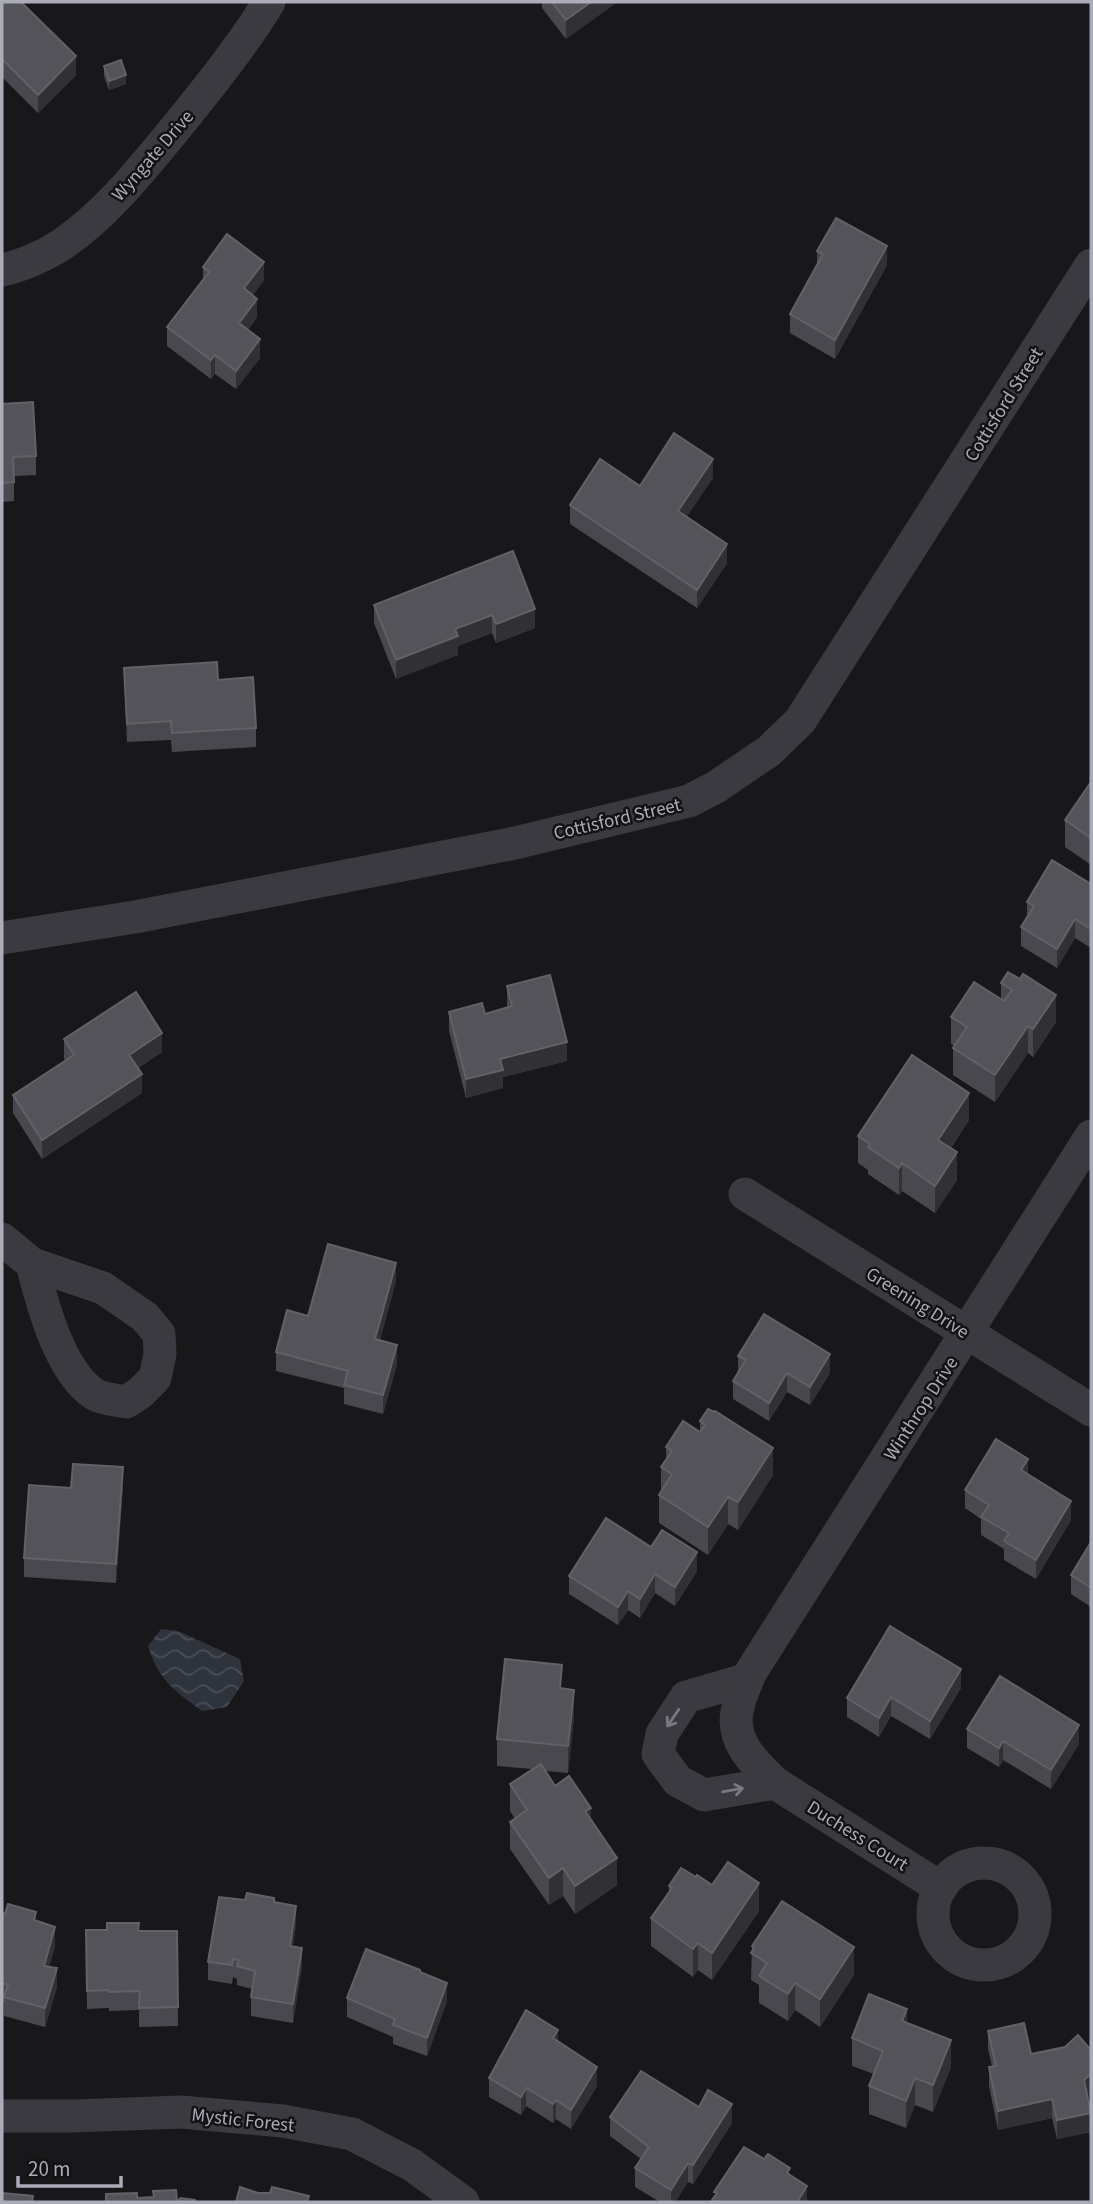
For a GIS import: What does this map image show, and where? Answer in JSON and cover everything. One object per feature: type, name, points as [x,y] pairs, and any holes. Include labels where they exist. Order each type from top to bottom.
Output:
[{"type":"street","name":"Wyngate Drive","points":[[2,270],[15,267],[60,246],[97,217],[138,174],[208,89],[269,2]]},
{"type":"street","name":"Cottisford Street","points":[[2,939],[135,916],[515,842],[689,801],[716,787],[769,751],[800,720],[839,664],[1091,265]]},
{"type":"street","name":"Winthrop Drive","points":[[738,1740],[737,1709],[748,1679],[1091,1136]]},
{"type":"street","name":"Greening Drive","points":[[745,1194],[1091,1410]]},
{"type":"street","points":[[2,1239],[32,1264]]},
{"type":"street","points":[[748,1679],[686,1697],[662,1734],[658,1754],[678,1781],[704,1795],[775,1783]]},
{"type":"street","name":"Duchess Court","points":[[738,1740],[753,1763],[775,1783],[941,1888]]},
{"type":"street","name":"Mystic Forest","points":[[2,2116],[181,2112],[283,2121],[352,2134],[412,2165],[458,2201]]},
{"type":"water","points":[[161,1629],[178,1631],[240,1659],[244,1681],[227,1707],[202,1711],[162,1676],[148,1646]]},
{"type":"building","points":[[2,2],[21,2],[76,56],[38,95],[2,59]]},
{"type":"building","points":[[552,2],[591,2],[566,20]]},
{"type":"building","points":[[121,60],[126,75],[109,81],[104,66]]},
{"type":"building","points":[[836,218],[887,246],[835,340],[790,314],[823,254],[817,251]]},
{"type":"building","points":[[227,234],[264,262],[244,288],[257,299],[239,323],[260,339],[236,371],[215,355],[211,360],[167,327],[209,272],[203,267]]},
{"type":"building","points":[[33,402],[36,456],[13,457],[14,482],[2,483],[2,404]]},
{"type":"building","points":[[674,433],[713,459],[678,511],[727,544],[697,590],[570,505],[600,459],[640,486]]},
{"type":"building","points":[[513,551],[535,609],[496,624],[492,615],[455,629],[458,636],[396,660],[374,605]]},
{"type":"building","points":[[217,662],[218,680],[253,677],[256,728],[172,733],[171,721],[127,724],[124,668]]},
{"type":"building","points":[[1091,782],[1091,838],[1065,820]]},
{"type":"building","points":[[1052,860],[1091,884],[1091,929],[1075,919],[1057,949],[1021,927],[1034,906],[1027,902]]},
{"type":"building","points":[[1008,972],[1020,979],[1023,974],[1056,995],[1033,1029],[1028,1026],[995,1075],[953,1048],[967,1027],[951,1017],[974,982],[1004,1001],[1012,990],[1001,983]]},
{"type":"building","points":[[550,975],[567,1042],[500,1059],[503,1070],[466,1079],[449,1012],[482,1003],[485,1014],[512,1006],[507,986]]},
{"type":"building","points":[[136,992],[162,1033],[129,1055],[142,1074],[42,1140],[13,1095],[74,1055],[64,1039]]},
{"type":"building","points":[[912,1055],[969,1093],[938,1140],[957,1152],[935,1186],[902,1163],[899,1168],[868,1147],[870,1144],[858,1136]]},
{"type":"building","points":[[328,1244],[396,1263],[375,1339],[397,1345],[383,1395],[344,1385],[348,1371],[276,1352],[287,1310],[308,1316]]},
{"type":"building","points":[[764,1314],[830,1354],[810,1387],[787,1373],[769,1403],[733,1381],[746,1360],[738,1356]]},
{"type":"building","points":[[708,1409],[773,1448],[738,1502],[728,1497],[708,1527],[659,1495],[672,1474],[661,1467],[672,1451],[666,1447],[683,1421],[700,1432],[705,1425],[700,1421]]},
{"type":"building","points":[[996,1439],[1028,1459],[1021,1470],[1071,1501],[1036,1560],[1004,1541],[1009,1533],[981,1517],[989,1505],[965,1490]]},
{"type":"building","points":[[73,1464],[123,1467],[116,1564],[24,1558],[29,1485],[71,1488]]},
{"type":"building","points":[[606,1518],[651,1547],[662,1530],[697,1552],[675,1587],[655,1574],[640,1599],[628,1591],[618,1607],[569,1576]]},
{"type":"building","points":[[1091,1542],[1091,1588],[1071,1575]]},
{"type":"building","points":[[890,1626],[961,1669],[930,1721],[891,1697],[879,1718],[847,1698]]},
{"type":"building","points":[[505,1659],[562,1665],[560,1688],[574,1690],[568,1746],[497,1739]]},
{"type":"building","points":[[1000,1676],[1079,1725],[1051,1770],[1003,1741],[999,1748],[967,1729]]},
{"type":"building","points":[[541,1764],[555,1786],[569,1776],[591,1808],[585,1811],[617,1858],[575,1886],[563,1868],[549,1878],[510,1822],[527,1810],[510,1784]]},
{"type":"building","points":[[728,1862],[759,1883],[712,1953],[698,1943],[693,1949],[651,1918],[672,1888],[669,1886],[681,1868],[712,1885]]},
{"type":"building","points":[[247,1893],[296,1906],[290,1946],[302,1948],[293,2004],[251,1997],[255,1971],[237,1966],[239,1960],[233,1959],[232,1965],[208,1962],[219,1897],[245,1900]]},
{"type":"building","points":[[782,1901],[854,1947],[820,1999],[795,1983],[788,1994],[759,1976],[767,1963],[751,1953],[754,1948],[752,1946]]},
{"type":"building","points":[[8,1904],[36,1912],[34,1920],[55,1927],[44,1966],[57,1968],[45,2008],[4,1997],[8,1985],[2,1983],[2,1913],[5,1914]]},
{"type":"building","points":[[107,1923],[139,1923],[138,1931],[177,1931],[178,2007],[139,2008],[140,1991],[87,1991],[86,1930],[107,1930]]},
{"type":"building","points":[[366,1949],[447,1983],[427,2038],[393,2025],[395,2019],[347,1998]]},
{"type":"building","points":[[869,1994],[907,2009],[902,2021],[951,2040],[933,2085],[915,2078],[906,2101],[869,2086],[883,2051],[852,2038]]},
{"type":"building","points":[[526,2010],[558,2030],[553,2038],[597,2067],[571,2110],[556,2100],[553,2104],[526,2088],[521,2097],[489,2078]]},
{"type":"building","points":[[1024,2023],[1031,2054],[1065,2047],[1078,2035],[1091,2050],[1091,2074],[1084,2080],[1091,2113],[1057,2120],[1052,2099],[998,2111],[989,2067],[996,2066],[988,2031]]},
{"type":"building","points":[[641,2071],[699,2107],[708,2090],[732,2104],[693,2165],[688,2163],[671,2190],[635,2168],[649,2147],[610,2117]]},
{"type":"building","points":[[744,2147],[764,2159],[768,2154],[790,2168],[787,2173],[807,2186],[797,2202],[712,2200],[717,2193],[714,2192]]},
{"type":"building","points":[[240,2187],[258,2193],[270,2193],[272,2187],[309,2196],[307,2202],[236,2202]]},
{"type":"building","points":[[176,2190],[177,2201],[181,2198],[196,2202],[106,2202],[106,2194],[137,2193],[137,2198],[154,2197],[153,2191]]},
{"type":"building","points":[[2,2193],[33,2196],[32,2202],[2,2202]]}]
